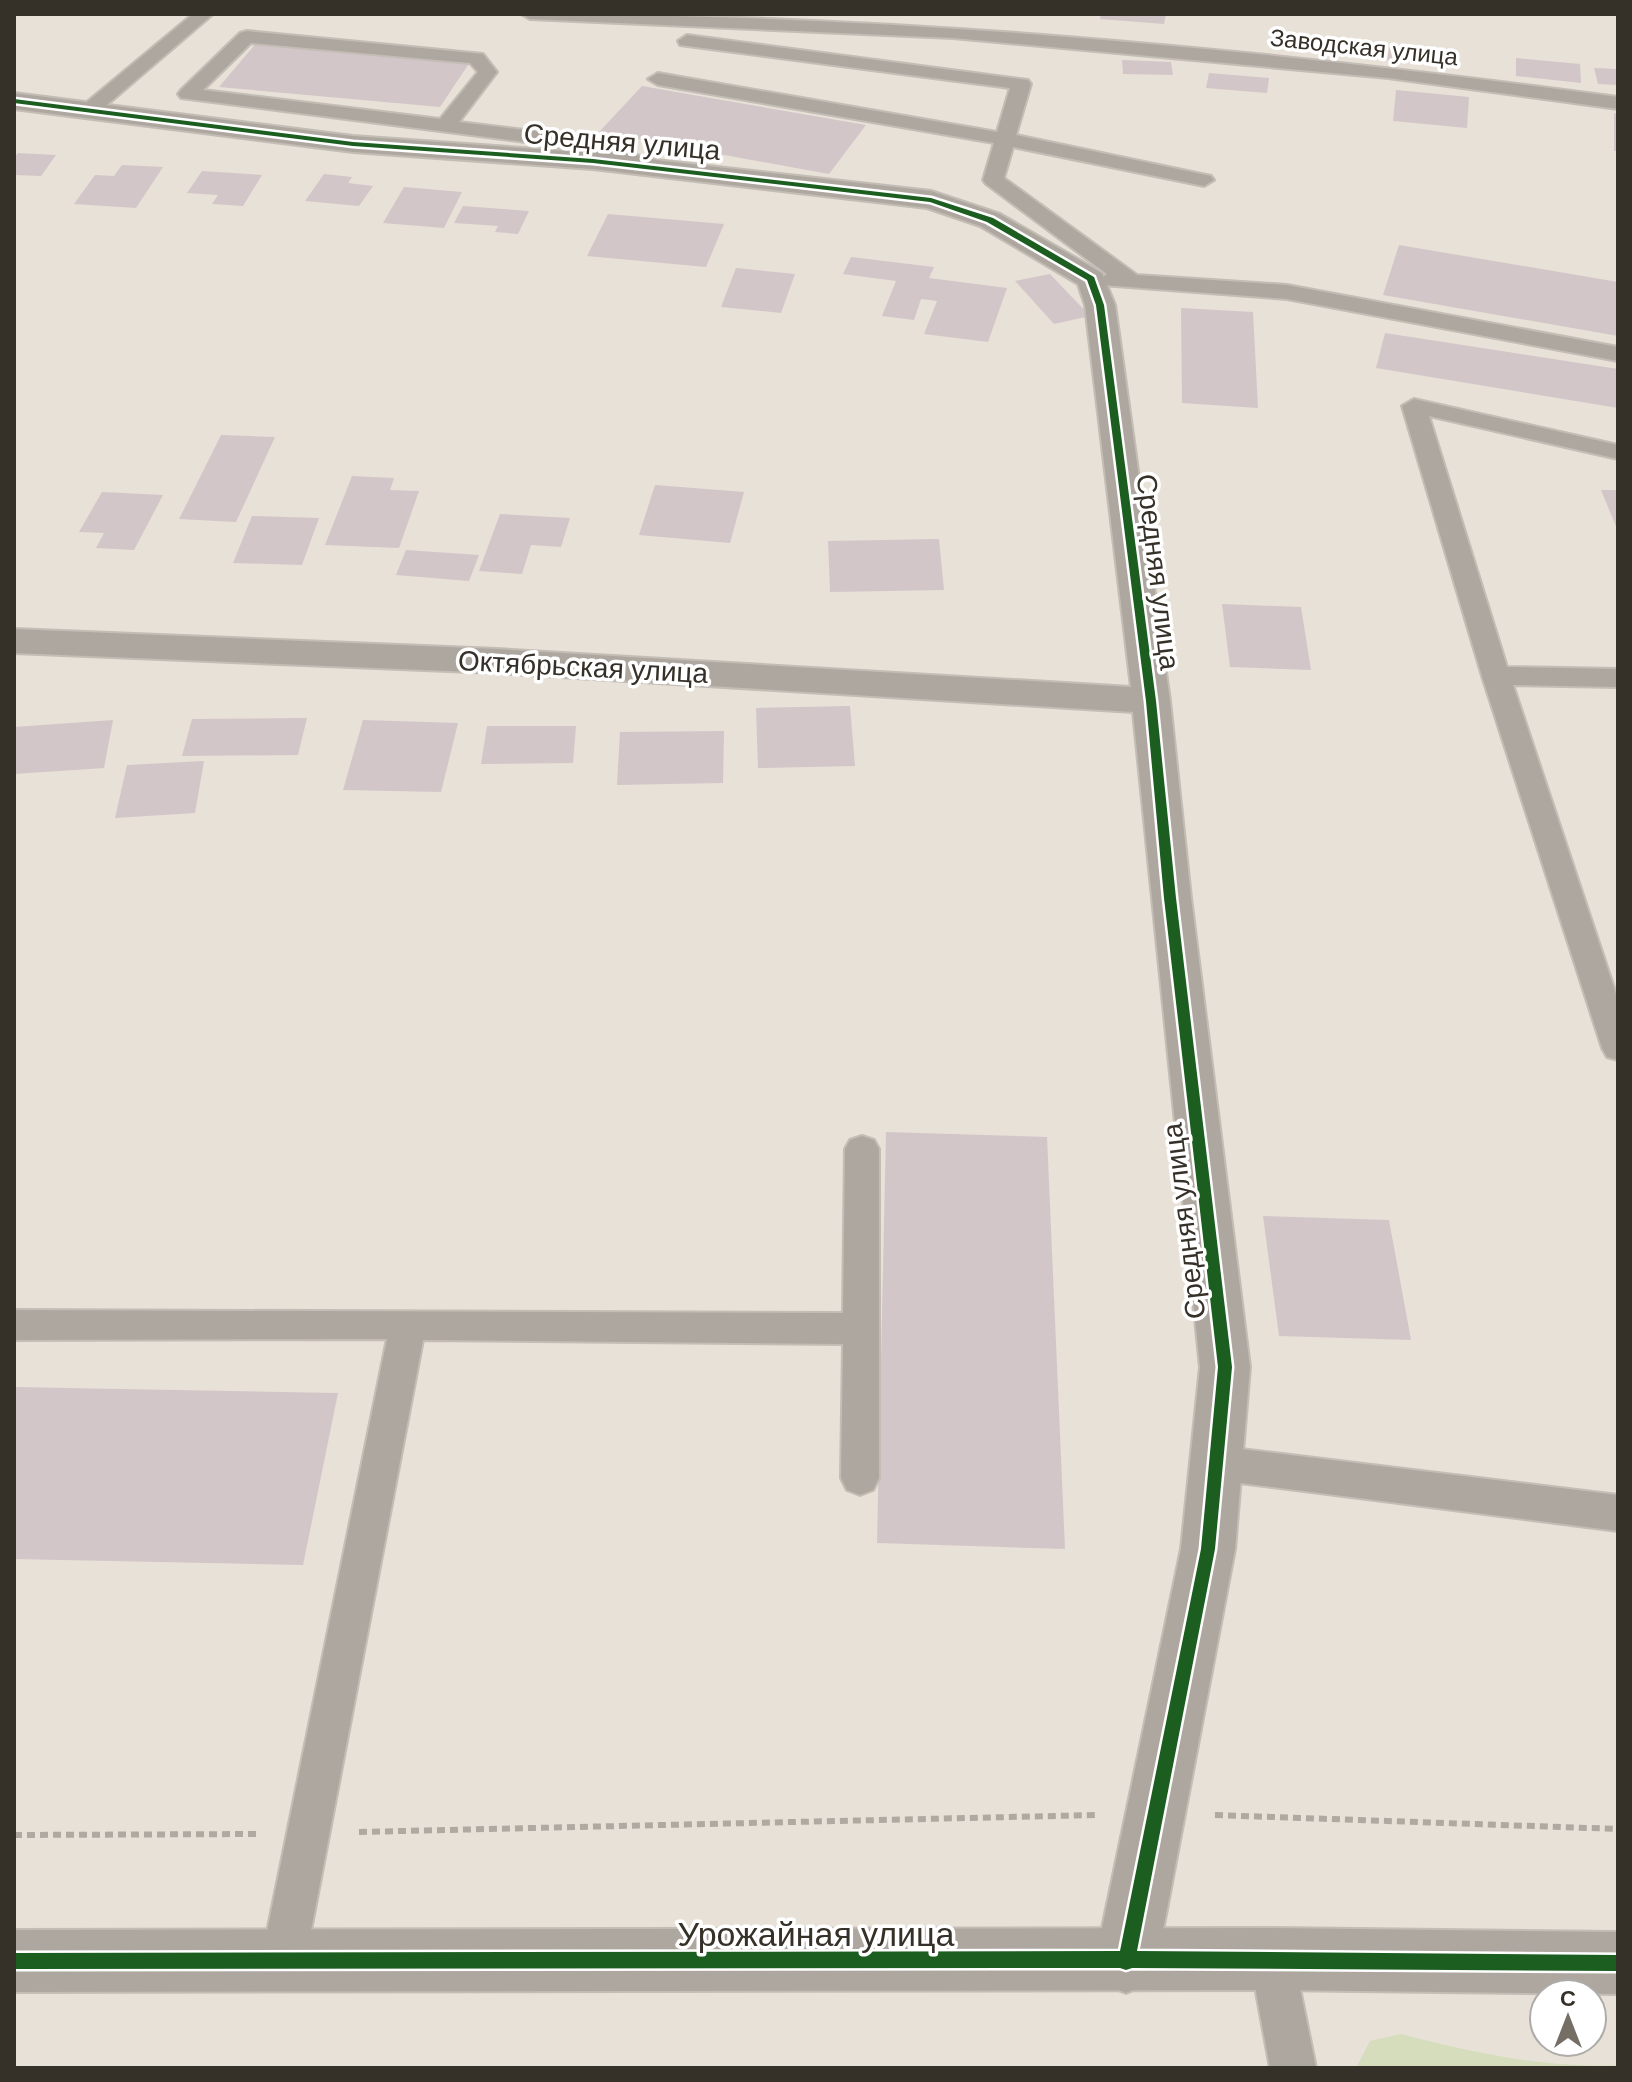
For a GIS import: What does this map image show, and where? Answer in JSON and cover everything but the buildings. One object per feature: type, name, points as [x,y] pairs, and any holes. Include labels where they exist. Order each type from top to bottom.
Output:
[{"type":"street","name":"Средняя улица","points":[[14,101],[353,144],[671,170],[931,200],[990,220],[1091,279],[1100,305],[1151,701],[1170,898],[1225,1367],[1208,1549],[1126,1962]]},
{"type":"street","name":"Октябрьская улица","points":[[14,641],[497,661],[1151,701]]},
{"type":"street","name":"Урожайная улица","points":[[14,1961],[1126,1962],[1272,1959],[1618,1963]]},
{"type":"lane","points":[[88,111],[204,14]]},
{"type":"lane","name":"Заводская улица","points":[[530,14],[953,32],[1388,72],[1618,103]]},
{"type":"lane","points":[[445,126],[488,72],[476,58],[247,37],[188,94],[430,124],[445,126],[550,139],[671,170]]},
{"type":"lane","points":[[687,41],[1021,84],[993,180],[1132,282]]},
{"type":"lane","points":[[658,79],[1005,139],[1204,180]]},
{"type":"lane","points":[[1091,279],[1287,292],[1618,354]]},
{"type":"lane","points":[[1618,452],[1414,406],[1496,676],[1618,1048]]},
{"type":"lane","points":[[1496,676],[1618,678]]},
{"type":"lane","points":[[860,1478],[862,1149]]},
{"type":"lane","points":[[14,1325],[408,1324],[861,1329]]},
{"type":"lane","points":[[283,1962],[408,1324]]},
{"type":"lane","points":[[1216,1463],[1618,1513]]},
{"type":"lane","points":[[1272,1959],[1293,2068]]},
{"type":"path","points":[[14,1835],[308,1833],[1155,1813],[1618,1829]]},
{"type":"green space","points":[[1401,2034],[1509,2058],[1591,2066],[1618,2065],[1618,2068],[1356,2068],[1370,2041]]},
{"type":"cycle path","points":[[14,101],[353,144],[593,161],[931,200],[990,220],[1091,279],[1100,305],[1151,701],[1170,898],[1225,1367],[1208,1549],[1126,1962]]},
{"type":"cycle path","points":[[14,1961],[1272,1959],[1618,1963]]}]
